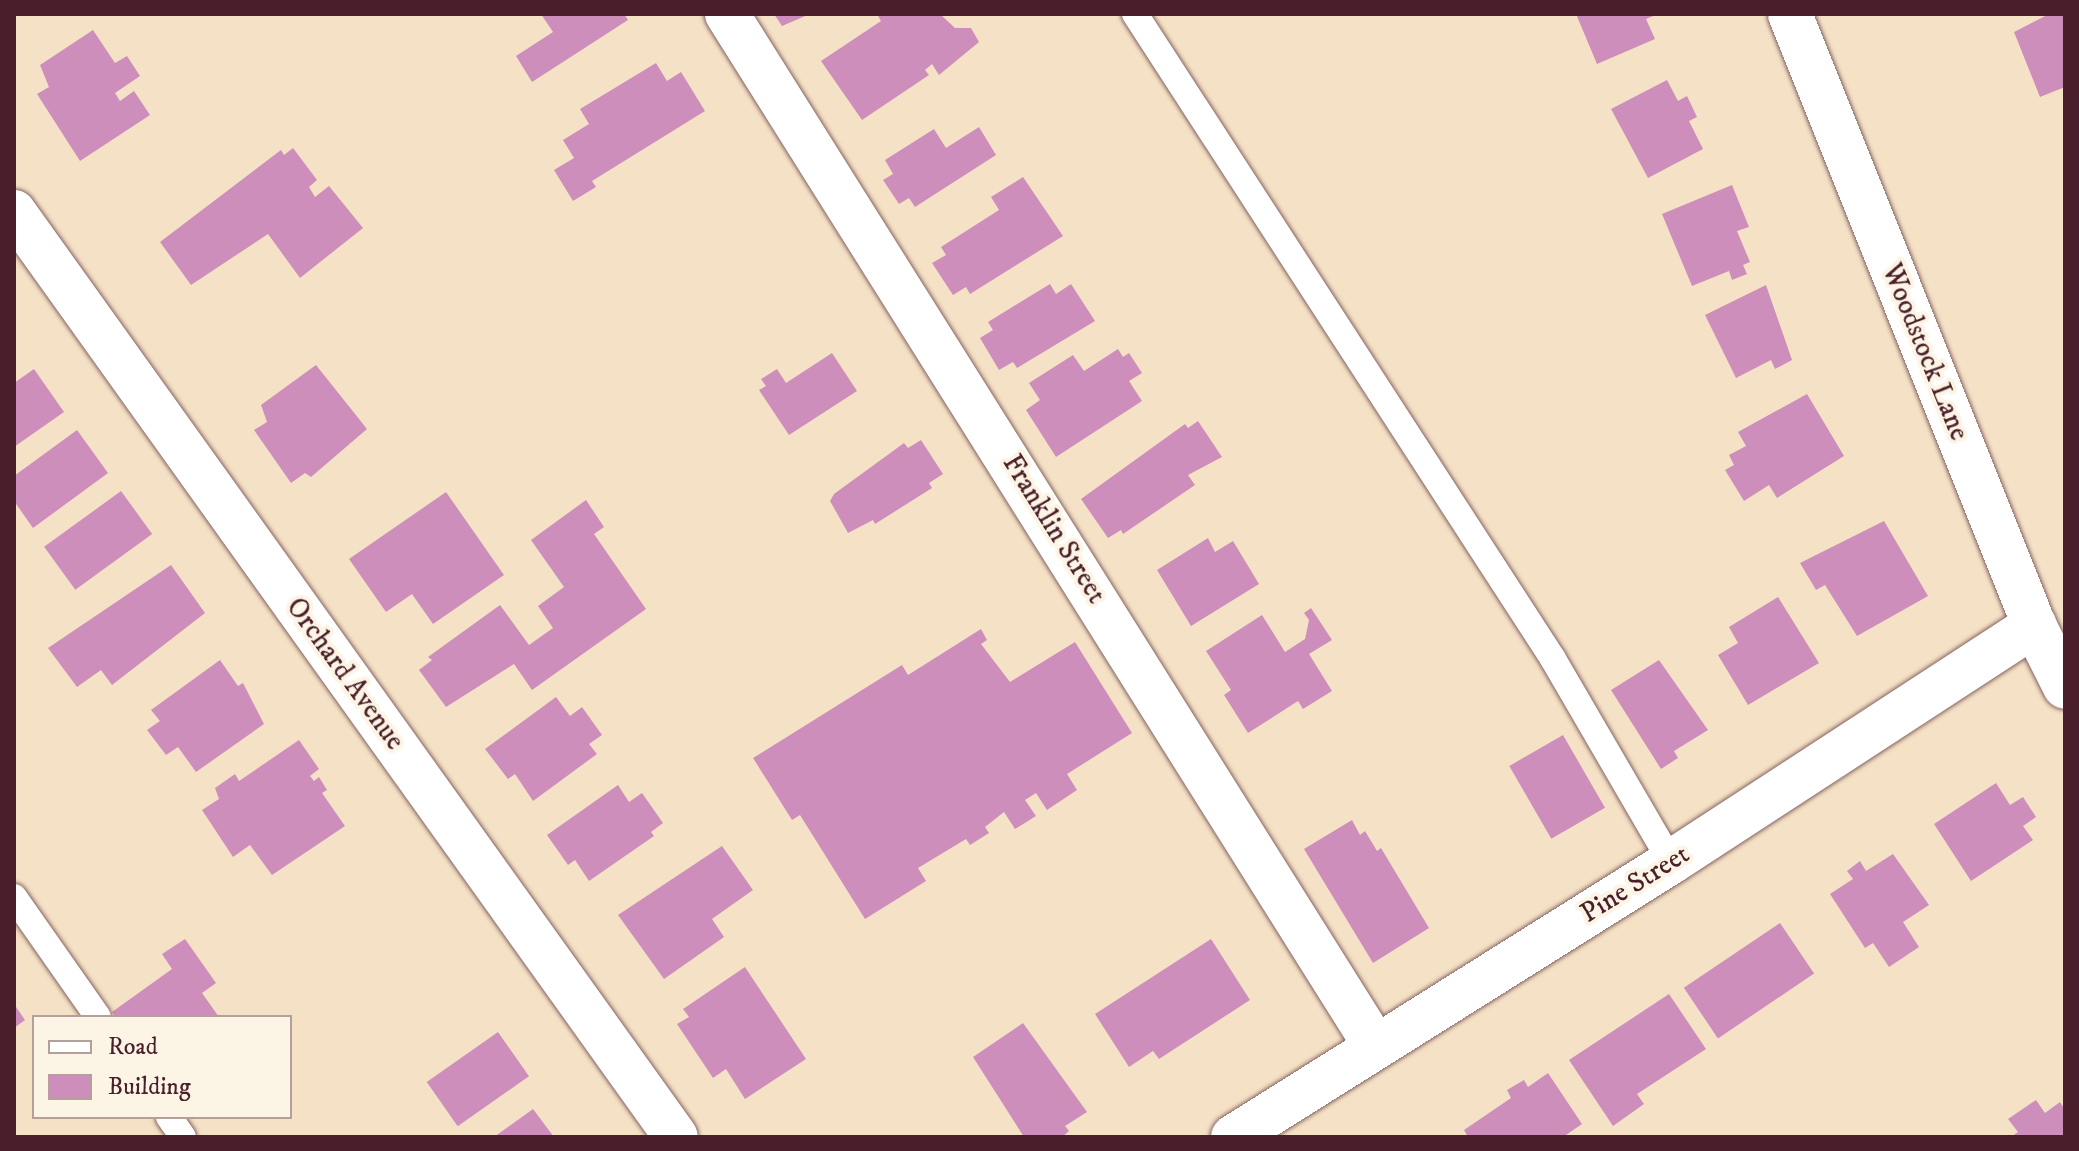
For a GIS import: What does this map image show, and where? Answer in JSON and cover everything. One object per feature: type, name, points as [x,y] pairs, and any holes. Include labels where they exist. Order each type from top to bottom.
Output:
[{"type":"street","name":"Franklin Street","points":[[727,14],[1376,1047]]},
{"type":"street","name":"Woodstock Lane","points":[[1790,14],[2034,625],[2065,687]]},
{"type":"street","name":"Orchard Avenue","points":[[14,212],[676,1137]]},
{"type":"street","name":"Pine Street","points":[[1233,1137],[1671,862],[2034,625]]},
{"type":"lane","points":[[1135,14],[1545,646],[1671,862]]},
{"type":"lane","points":[[14,897],[97,1015]]},
{"type":"lane","points":[[170,1119],[183,1137]]},
{"type":"building","points":[[541,14],[624,14],[628,20],[532,82],[516,56],[553,32]]},
{"type":"building","points":[[774,14],[810,14],[782,26]]},
{"type":"building","points":[[877,14],[940,14],[955,28],[971,28],[979,42],[939,75],[932,64],[925,70],[929,75],[862,120],[821,61],[881,21]]},
{"type":"building","points":[[1576,14],[1658,14],[1646,19],[1655,39],[1597,64]]},
{"type":"building","points":[[2049,14],[2065,14],[2065,87],[2040,97],[2014,32]]},
{"type":"building","points":[[93,30],[115,63],[127,56],[140,76],[115,93],[120,101],[134,91],[150,115],[80,161],[37,94],[49,87],[40,65]]},
{"type":"building","points":[[656,63],[667,81],[681,72],[705,111],[592,181],[596,187],[573,201],[554,170],[574,158],[563,140],[589,124],[580,109]]},
{"type":"building","points":[[1667,80],[1678,101],[1687,96],[1697,117],[1689,121],[1703,149],[1648,178],[1611,109]]},
{"type":"building","points":[[979,127],[996,155],[915,207],[909,198],[899,204],[883,180],[893,174],[885,160],[934,129],[946,148]]},
{"type":"building","points":[[293,148],[317,180],[309,187],[315,197],[329,186],[363,228],[300,278],[268,234],[191,285],[160,242],[281,150],[284,155]]},
{"type":"building","points":[[1023,177],[1063,236],[970,294],[966,287],[953,295],[932,263],[946,255],[941,247],[999,210],[991,197]]},
{"type":"building","points":[[1732,185],[1749,227],[1737,231],[1750,262],[1743,265],[1747,274],[1732,280],[1729,271],[1692,286],[1662,214]]},
{"type":"building","points":[[1050,284],[1056,294],[1071,284],[1095,321],[1017,368],[1013,362],[999,370],[980,338],[993,330],[988,322]]},
{"type":"building","points":[[1766,285],[1792,360],[1775,369],[1771,360],[1736,378],[1705,315]]},
{"type":"building","points":[[1118,349],[1123,357],[1129,353],[1142,373],[1129,381],[1142,401],[1056,457],[1026,410],[1040,400],[1029,383],[1073,355],[1084,371]]},
{"type":"building","points":[[832,353],[857,391],[789,435],[759,390],[766,386],[761,379],[777,369],[786,383]]},
{"type":"building","points":[[316,365],[367,429],[311,477],[305,473],[291,483],[254,430],[267,422],[261,405]]},
{"type":"building","points":[[34,369],[64,412],[14,447],[14,383]]},
{"type":"building","points":[[1807,394],[1844,456],[1777,498],[1769,485],[1744,501],[1725,470],[1734,465],[1729,455],[1746,446],[1738,432]]},
{"type":"building","points":[[1198,421],[1222,457],[1188,475],[1195,485],[1123,534],[1121,530],[1108,538],[1081,499],[1185,424],[1188,428]]},
{"type":"building","points":[[77,430],[108,473],[33,528],[14,501],[14,476]]},
{"type":"building","points":[[921,440],[943,474],[929,483],[932,488],[875,524],[873,520],[848,533],[830,501],[834,494],[904,443],[908,448]]},
{"type":"building","points":[[121,491],[152,534],[75,590],[44,547]]},
{"type":"building","points":[[446,492],[504,575],[433,624],[412,594],[386,612],[349,559]]},
{"type":"building","points":[[586,500],[604,527],[594,534],[646,609],[532,690],[514,664],[446,707],[419,670],[432,660],[428,657],[500,605],[529,645],[553,628],[538,606],[564,587],[531,540]]},
{"type":"building","points":[[1884,521],[1928,596],[1857,636],[1825,585],[1816,590],[1800,563]]},
{"type":"building","points":[[1208,538],[1215,552],[1233,541],[1259,584],[1191,626],[1157,570]]},
{"type":"building","points":[[171,565],[205,613],[112,685],[101,670],[77,687],[48,648]]},
{"type":"building","points":[[1778,597],[1819,663],[1748,705],[1718,655],[1738,643],[1729,627]]},
{"type":"building","points":[[1311,608],[1332,640],[1309,654],[1332,691],[1303,709],[1298,701],[1248,733],[1224,695],[1231,690],[1206,651],[1262,615],[1285,652],[1305,639],[1309,620],[1304,613]]},
{"type":"building","points":[[981,629],[987,640],[981,644],[1010,682],[1075,642],[1132,733],[1067,774],[1077,790],[1047,810],[1036,793],[1025,800],[1036,816],[1015,829],[1004,812],[985,827],[989,833],[970,845],[966,839],[918,868],[926,881],[865,919],[800,815],[792,820],[753,758],[902,665],[908,675]]},
{"type":"building","points":[[220,660],[238,686],[243,683],[264,724],[196,772],[178,747],[166,755],[147,730],[160,721],[151,710]]},
{"type":"building","points":[[1659,660],[1708,730],[1674,751],[1678,758],[1661,769],[1611,690]]},
{"type":"building","points":[[556,697],[570,716],[582,707],[602,735],[589,744],[597,754],[533,801],[515,774],[508,779],[485,749]]},
{"type":"building","points":[[1563,735],[1605,808],[1551,839],[1509,766]]},
{"type":"building","points":[[299,740],[319,769],[310,776],[314,781],[319,777],[327,790],[322,793],[345,826],[272,875],[250,845],[233,857],[202,810],[219,799],[215,788],[235,774],[239,781]]},
{"type":"building","points":[[1996,783],[2010,805],[2023,797],[2036,817],[2023,826],[2033,840],[1971,881],[1934,824]]},
{"type":"building","points":[[618,785],[629,802],[642,793],[663,823],[651,832],[654,836],[589,881],[575,860],[568,865],[547,835]]},
{"type":"building","points":[[1352,820],[1360,835],[1365,831],[1377,851],[1381,848],[1429,928],[1373,963],[1304,849]]},
{"type":"building","points":[[722,846],[753,890],[712,919],[724,937],[664,979],[618,915]]},
{"type":"building","points":[[1893,854],[1929,905],[1903,922],[1919,947],[1889,967],[1873,943],[1865,948],[1830,894],[1853,879],[1847,871],[1860,861],[1866,871]]},
{"type":"building","points":[[1780,923],[1814,974],[1718,1038],[1684,988]]},
{"type":"building","points":[[185,939],[216,983],[202,993],[218,1015],[114,1015],[112,1012],[172,969],[162,954]]},
{"type":"building","points":[[1211,939],[1250,1000],[1159,1059],[1153,1051],[1129,1067],[1095,1014]]},
{"type":"building","points":[[745,967],[806,1059],[745,1099],[726,1069],[713,1078],[677,1024],[689,1017],[683,1009]]},
{"type":"building","points":[[1669,994],[1706,1049],[1637,1094],[1644,1104],[1613,1126],[1569,1060]]},
{"type":"building","points":[[14,1004],[25,1020],[14,1028]]},
{"type":"building","points":[[1023,1023],[1087,1112],[1065,1126],[1069,1131],[1062,1137],[1024,1137],[973,1057]]},
{"type":"building","points":[[498,1032],[529,1076],[458,1126],[427,1082]]},
{"type":"building","points":[[1548,1073],[1582,1124],[1563,1137],[1468,1137],[1464,1130],[1511,1098],[1507,1090],[1524,1080],[1528,1087]]},
{"type":"building","points":[[2036,1100],[2045,1113],[2060,1102],[2065,1110],[2065,1137],[2011,1137],[2018,1132],[2008,1119]]},
{"type":"building","points":[[533,1109],[554,1137],[494,1137]]}]
